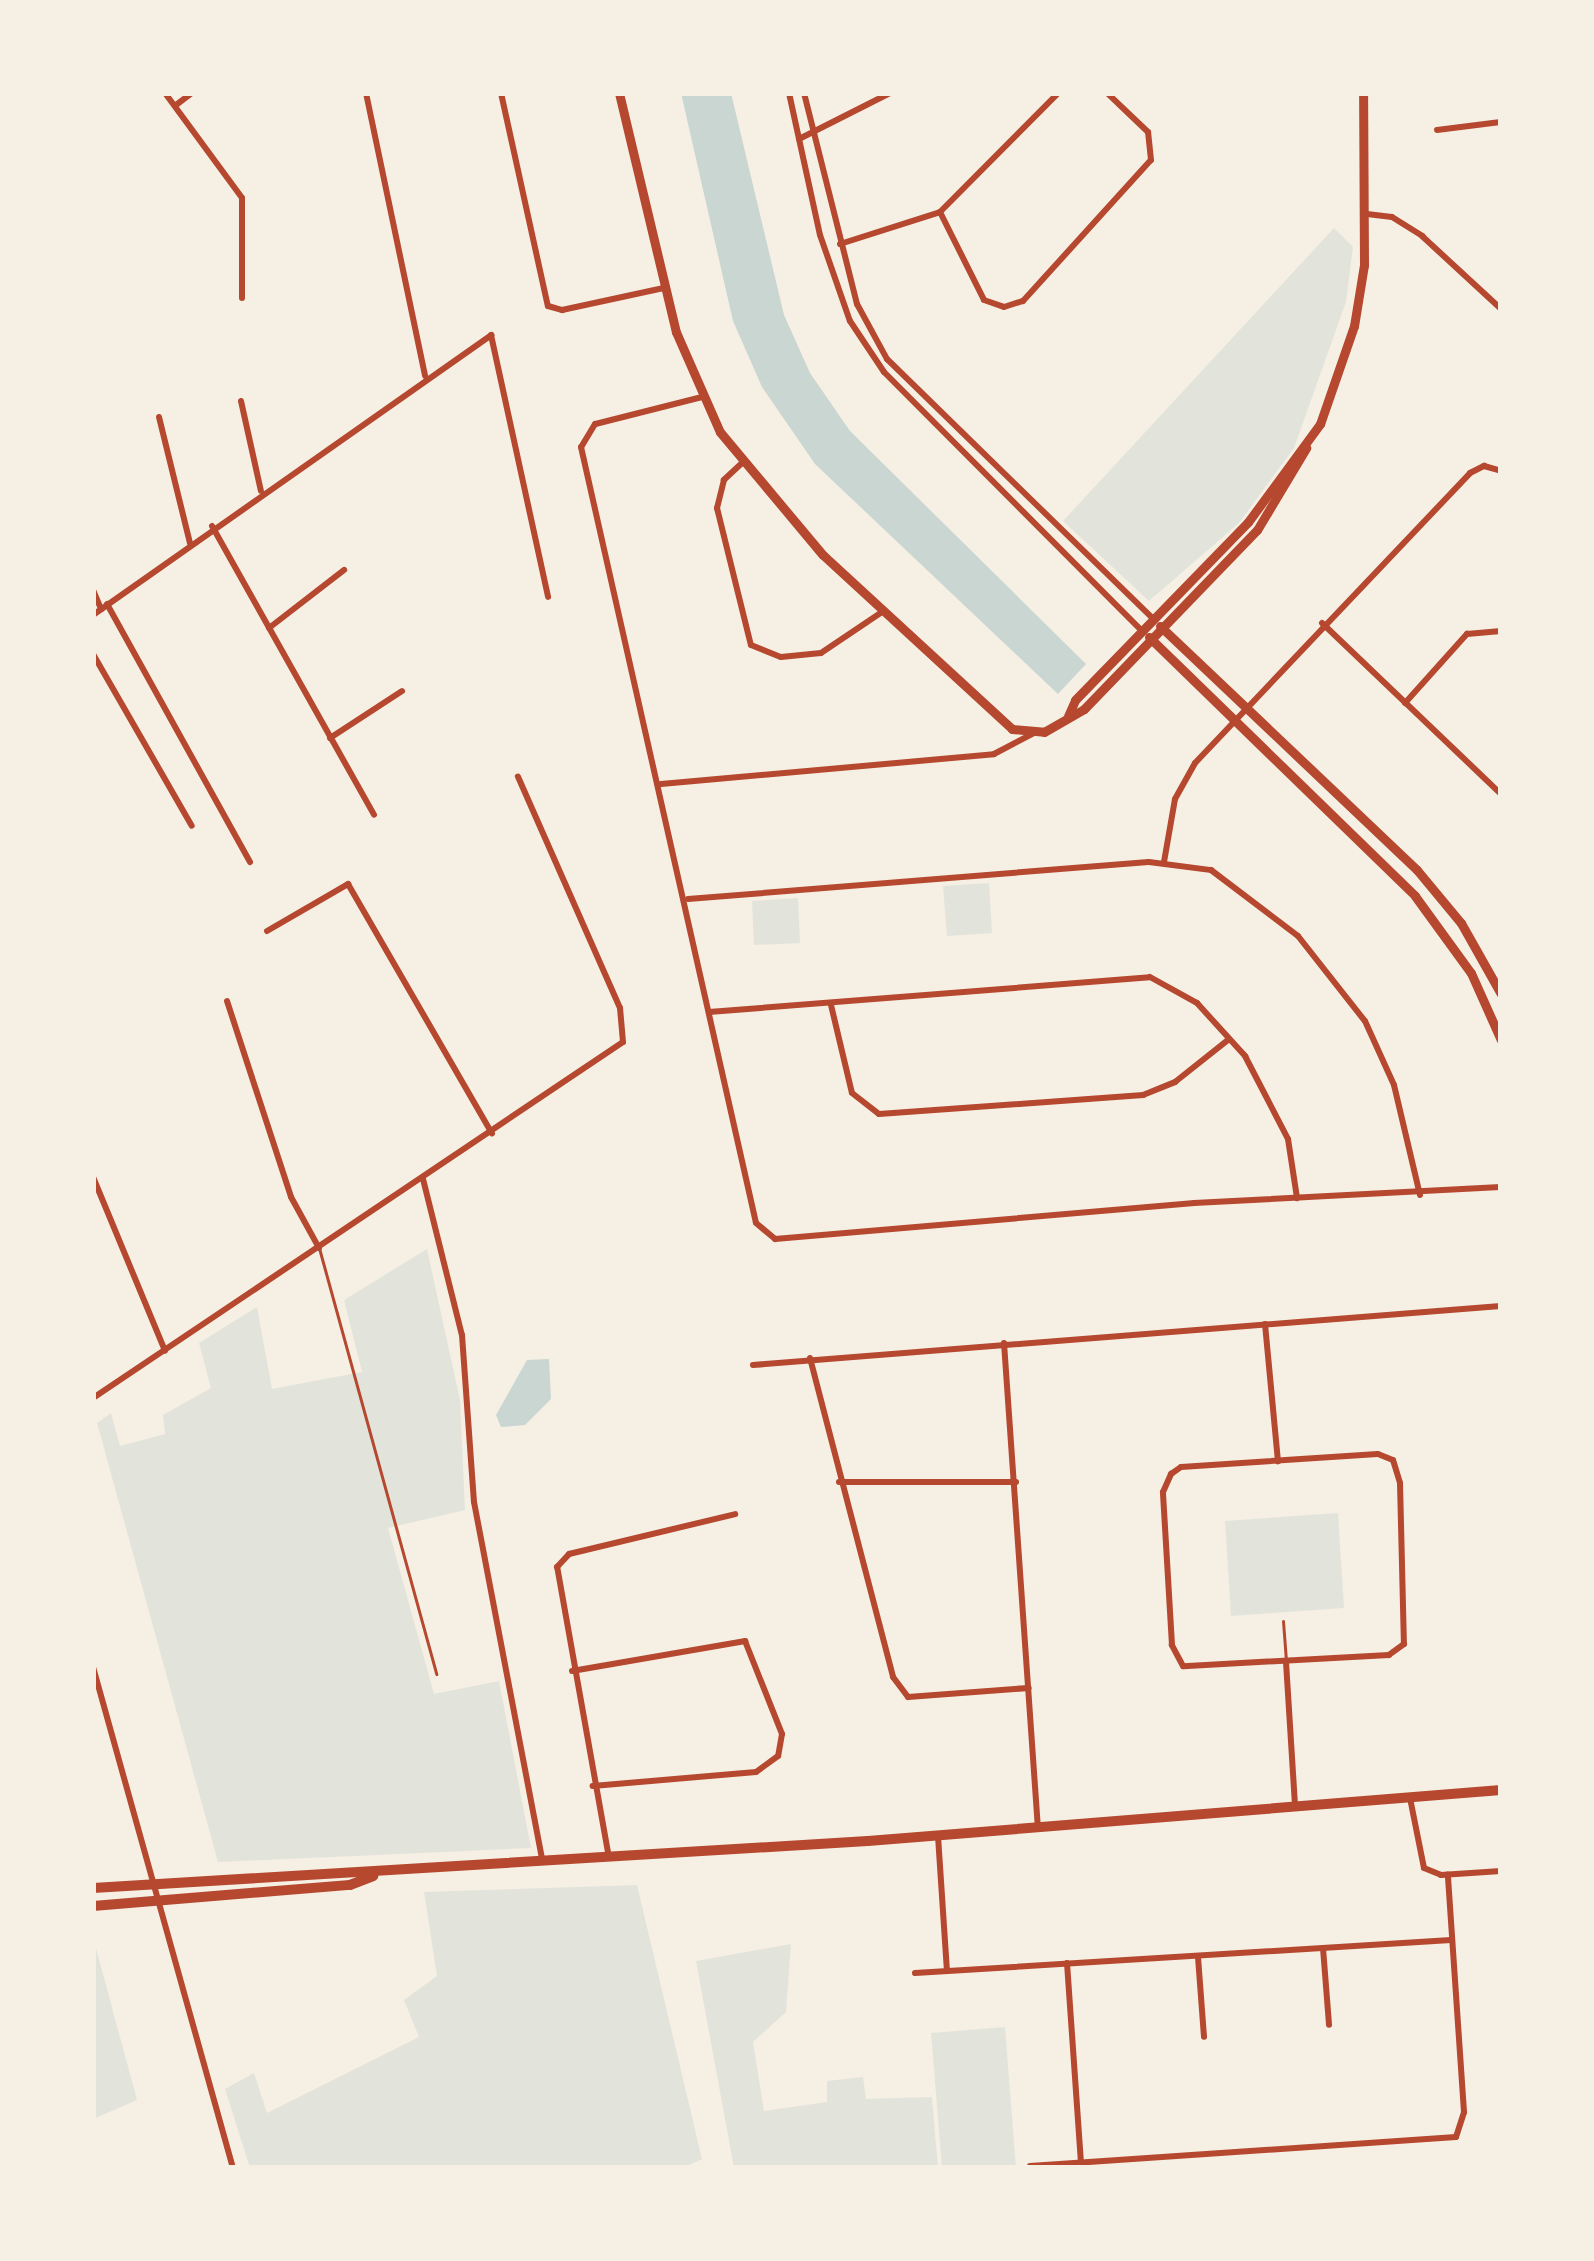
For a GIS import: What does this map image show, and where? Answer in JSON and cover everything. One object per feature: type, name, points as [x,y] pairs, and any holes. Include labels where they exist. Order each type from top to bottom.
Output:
[{"type":"highway","points":[[93,1888],[348,1869],[376,1875],[938,1836],[1501,1790]]},
{"type":"highway","points":[[93,1906],[350,1885],[376,1875]]},
{"type":"main road","points":[[619,93],[664,288],[702,397],[742,464],[882,612],[991,714],[1034,733],[1068,716],[1164,630],[1257,530],[1306,448],[1354,326],[1367,214],[1363,93]]},
{"type":"main road","points":[[1068,716],[1152,618],[1240,531],[1306,448]]},
{"type":"main road","points":[[1152,618],[1418,869],[1461,923],[1501,994]]},
{"type":"main road","points":[[1141,630],[1415,896],[1471,973],[1501,1040]]},
{"type":"street","points":[[165,93],[242,198],[242,298]]},
{"type":"street","points":[[175,106],[192,93]]},
{"type":"street","points":[[366,93],[425,376]]},
{"type":"street","points":[[501,93],[550,308],[664,288]]},
{"type":"street","points":[[789,93],[850,321],[884,373],[1141,630]]},
{"type":"street","points":[[804,93],[857,304],[887,359],[1152,618]]},
{"type":"street","points":[[799,139],[890,93]]},
{"type":"street","points":[[840,244],[940,212],[1058,93]]},
{"type":"street","points":[[940,212],[984,300],[1004,308],[1023,301],[1151,160],[1148,132],[1108,93]]},
{"type":"street","points":[[1437,130],[1501,122]]},
{"type":"street","points":[[1367,214],[1392,217],[1422,236],[1501,309]]},
{"type":"street","points":[[100,610],[425,376],[491,335],[548,597]]},
{"type":"street","points":[[702,397],[600,423],[581,443],[687,899],[756,1223],[776,1239],[1297,1198],[1420,1195],[1501,1187]]},
{"type":"street","points":[[241,401],[261,492]]},
{"type":"street","points":[[159,417],[190,543]]},
{"type":"street","points":[[742,464],[724,480],[717,508],[751,645],[781,657],[813,655],[850,639],[882,612]]},
{"type":"street","points":[[1164,862],[1182,781],[1233,720],[1470,473],[1484,466],[1501,471]]},
{"type":"street","points":[[212,526],[374,815]]},
{"type":"street","points":[[269,628],[344,570]]},
{"type":"street","points":[[93,590],[100,610],[250,862]]},
{"type":"street","points":[[1322,623],[1501,794]]},
{"type":"street","points":[[1405,703],[1467,634],[1501,631]]},
{"type":"street","points":[[93,654],[192,826]]},
{"type":"street","points":[[328,739],[402,691]]},
{"type":"street","points":[[661,784],[994,754],[1034,733]]},
{"type":"street","points":[[93,1398],[622,1042],[625,1025],[518,777]]},
{"type":"street","points":[[687,899],[1164,862],[1211,870],[1243,890],[1343,988],[1394,1085],[1420,1195]]},
{"type":"street","points":[[267,931],[348,884],[492,1132]]},
{"type":"street","points":[[709,1012],[1150,977],[1197,1003],[1229,1039],[1288,1139],[1297,1198]]},
{"type":"street","points":[[227,1001],[291,1197],[319,1248]]},
{"type":"street","points":[[830,1004],[852,1093],[879,1114],[1143,1095],[1175,1082],[1229,1039]]},
{"type":"street","points":[[93,1178],[165,1351]]},
{"type":"street","points":[[423,1179],[462,1335],[474,1502],[543,1863]]},
{"type":"street","points":[[752,1365],[1501,1306]]},
{"type":"street","points":[[1265,1324],[1278,1461]]},
{"type":"street","points":[[1004,1343],[1038,1828]]},
{"type":"street","points":[[810,1358],[893,1677],[908,1697],[1029,1688]]},
{"type":"street","points":[[1378,1454],[1393,1460],[1409,1634],[1389,1655],[1190,1670],[1176,1659],[1162,1492],[1181,1467],[1278,1461],[1378,1454]]},
{"type":"street","points":[[839,1482],[1016,1482]]},
{"type":"street","points":[[609,1858],[554,1579],[561,1558],[735,1514]]},
{"type":"street","points":[[572,1671],[745,1641],[782,1734],[778,1756],[756,1772],[593,1786]]},
{"type":"street","points":[[1286,1662],[1295,1807]]},
{"type":"street","points":[[93,1667],[233,2168]]},
{"type":"street","points":[[1410,1798],[1416,1857],[1428,1871],[1448,1875],[1501,1870]]},
{"type":"street","points":[[938,1836],[946,1971]]},
{"type":"street","points":[[1030,2166],[1453,2139],[1464,2112],[1448,1875]]},
{"type":"street","points":[[915,1972],[1452,1940]]},
{"type":"street","points":[[1323,1948],[1329,2025]]},
{"type":"street","points":[[1198,1956],[1204,2037]]},
{"type":"street","points":[[1067,1964],[1081,2163]]},
{"type":"lane","points":[[319,1248],[436,1674]]},
{"type":"lane","points":[[1283,1621],[1286,1662]]},
{"type":"shaded area","points":[[681,93],[731,93],[784,315],[810,373],[850,431],[1086,664],[1058,694],[815,464],[762,387],[733,321]]},
{"type":"shaded area","points":[[1334,228],[1353,247],[1346,302],[1294,448],[1239,523],[1149,601],[1063,521]]},
{"type":"shaded area","points":[[989,883],[992,933],[947,936],[943,886]]},
{"type":"shaded area","points":[[798,898],[800,943],[754,945],[752,901]]},
{"type":"shaded area","points":[[427,1249],[460,1400],[465,1510],[388,1528],[434,1694],[499,1681],[531,1848],[218,1862],[97,1423],[111,1413],[120,1446],[165,1434],[163,1415],[211,1388],[199,1343],[257,1307],[272,1389],[362,1372],[344,1300]]},
{"type":"shaded area","points":[[549,1359],[551,1399],[525,1425],[501,1427],[496,1415],[527,1360]]},
{"type":"shaded area","points":[[1338,1513],[1344,1608],[1231,1616],[1225,1521]]},
{"type":"shaded area","points":[[637,1885],[702,2159],[683,2168],[250,2168],[225,2089],[254,2073],[267,2113],[419,2037],[404,2000],[437,1976],[424,1892]]},
{"type":"shaded area","points":[[93,1937],[137,2100],[93,2119]]},
{"type":"shaded area","points":[[791,1944],[786,2012],[753,2042],[764,2111],[827,2102],[827,2081],[863,2077],[866,2099],[932,2097],[938,2168],[734,2168],[696,1961]]},
{"type":"shaded area","points":[[1005,2027],[1016,2168],[942,2168],[931,2033]]}]
